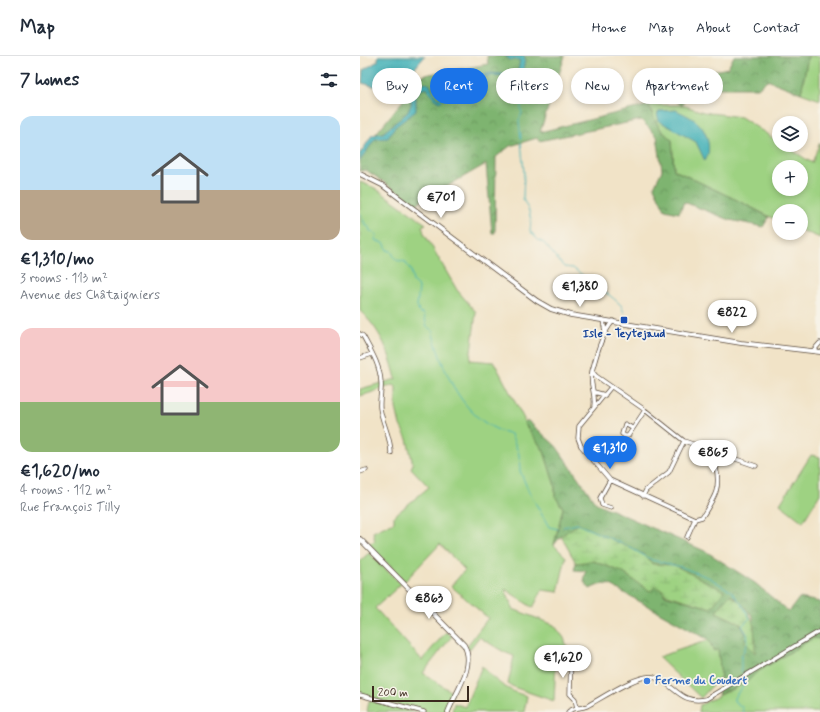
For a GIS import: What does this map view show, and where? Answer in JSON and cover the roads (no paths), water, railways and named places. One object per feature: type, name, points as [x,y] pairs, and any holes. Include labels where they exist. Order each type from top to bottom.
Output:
[{"type":"main road","points":[[360,174],[382,185],[545,306],[571,315],[741,343],[820,352]]},
{"type":"main road","points":[[360,539],[464,645],[468,652],[469,664],[448,712]]},
{"type":"street","points":[[603,320],[605,332]]},
{"type":"street","points":[[594,407],[594,392],[590,382],[592,371],[605,332],[613,322]]},
{"type":"street","points":[[360,334],[363,336],[380,371],[381,384],[379,407],[384,428],[391,444],[391,453]]},
{"type":"street","points":[[813,351],[820,343]]},
{"type":"street","points":[[360,358],[372,354]]},
{"type":"street","points":[[592,371],[596,376],[645,410],[684,441],[756,466]]},
{"type":"street","points":[[611,387],[580,426],[578,438],[581,446],[610,480],[695,519],[702,517],[717,492],[718,476],[714,452]]},
{"type":"street","points":[[594,392],[605,395]]},
{"type":"street","points":[[632,428],[645,410]]},
{"type":"street","points":[[643,496],[646,490],[669,472],[684,441]]},
{"type":"street","points":[[716,467],[725,456]]},
{"type":"street","points":[[360,471],[366,470]]},
{"type":"street","points":[[610,480],[600,498],[602,504],[611,508]]},
{"type":"street","points":[[687,537],[695,519]]},
{"type":"street","points":[[568,712],[571,709],[587,706],[637,680],[650,677],[661,680],[690,700],[706,699],[820,631]]},
{"type":"street","points":[[571,652],[570,694],[573,697],[577,708]]},
{"type":"street","points":[[360,695],[424,712]]},
{"type":"water","points":[[378,56],[425,56],[415,68],[372,68],[372,86],[362,83],[363,70],[378,61]]},
{"type":"water","points":[[505,56],[524,56],[524,68],[518,68],[520,60],[510,60]]},
{"type":"water","points":[[496,73],[496,75],[488,76],[488,74]]},
{"type":"water","points":[[425,82],[430,85],[430,93],[427,88],[422,89],[422,84]]},
{"type":"water","points":[[416,104],[416,111],[395,127],[388,138],[375,139],[360,161],[360,154],[372,135],[383,133],[407,113],[411,105]]},
{"type":"water","points":[[676,110],[695,120],[703,129],[709,148],[705,161],[696,142],[659,121],[657,114],[660,111]]},
{"type":"waterway","points":[[521,104],[522,113],[519,120],[521,139]]},
{"type":"waterway","points":[[521,142],[524,172],[523,199],[529,211],[531,221],[530,231],[538,240],[544,243],[564,267],[573,268],[613,298],[621,305],[624,313]]},
{"type":"waterway","points":[[360,213],[366,226],[368,225],[370,231],[377,235],[375,240],[385,244],[387,250],[391,251],[396,260],[406,262],[411,270],[413,282],[419,287],[417,306],[419,312],[424,314],[427,327],[432,330],[446,372],[461,399],[471,411],[482,420],[496,429],[511,434],[519,454],[520,471],[529,492],[549,527],[558,529]]},
{"type":"waterway","points":[[563,527],[577,524],[627,546],[652,560],[681,567],[710,578],[732,592],[750,618],[742,626],[747,634],[748,641],[741,657],[741,670],[743,673]]},
{"type":"waterway","points":[[743,712],[742,707],[734,701],[734,698],[747,680]]},
{"type":"place","name":"Isle - Teytejaud","points":[[624,320]]},
{"type":"place","name":"Ferme du Coudert","points":[[647,681]]}]
